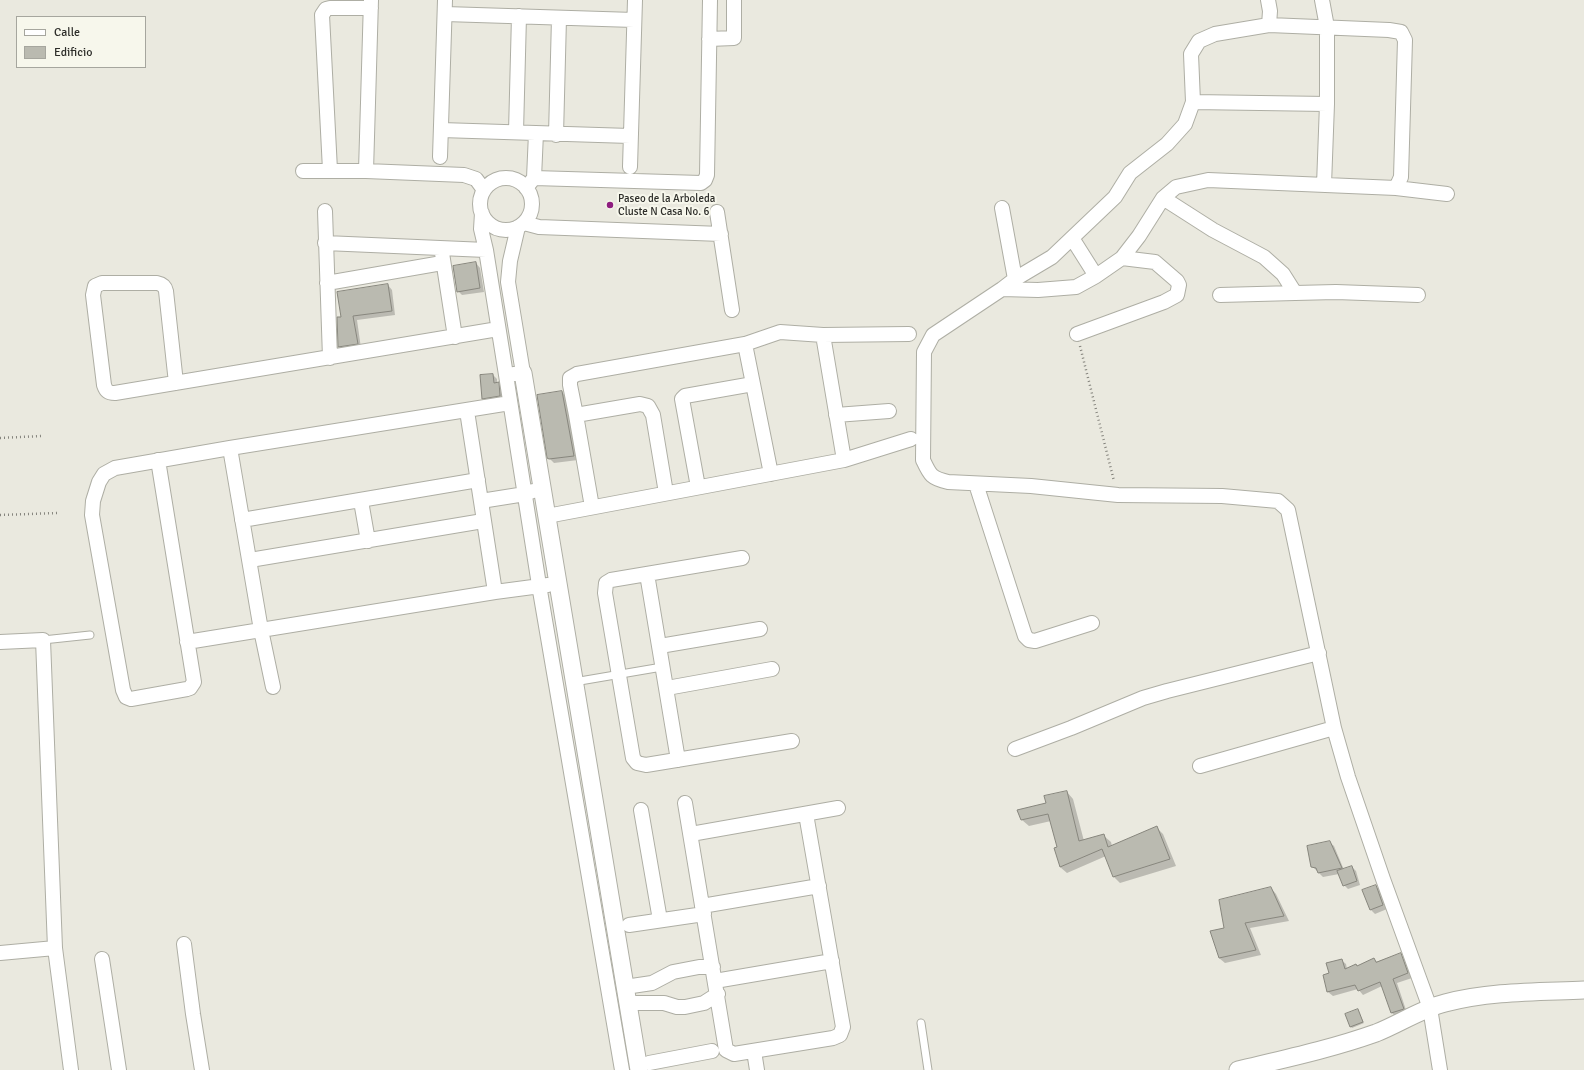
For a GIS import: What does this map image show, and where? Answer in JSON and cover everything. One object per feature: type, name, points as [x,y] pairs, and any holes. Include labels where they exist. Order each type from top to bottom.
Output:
[{"type":"street","points":[[630,167],[635,0]]},
{"type":"street","points":[[710,0],[708,175],[705,180],[701,183],[530,183],[505,178],[497,180],[484,190],[480,206],[486,221],[493,226],[509,230],[521,225],[720,234]]},
{"type":"street","points":[[709,39],[734,38],[734,0]]},
{"type":"street","points":[[1268,0],[1270,11],[1269,25]]},
{"type":"street","points":[[1322,0],[1327,27],[1327,104],[1324,185]]},
{"type":"street","points":[[330,170],[322,15],[326,9],[330,8],[371,4],[366,171]]},
{"type":"street","points":[[440,157],[445,7],[519,16],[634,20]]},
{"type":"street","points":[[516,132],[519,16]]},
{"type":"street","points":[[556,135],[559,18]]},
{"type":"street","points":[[1396,188],[1401,177],[1405,40],[1401,32],[1389,30],[1269,25],[1215,34],[1199,41],[1191,54],[1193,102],[1185,124],[1167,144],[1130,173],[1115,197],[1052,257],[1015,279],[933,335],[924,352],[922,460],[926,468],[935,479],[948,482],[1031,486],[1118,495],[1222,496],[1278,501],[1284,504],[1288,510],[1334,728],[1348,777],[1430,1008],[1440,1070]]},
{"type":"street","points":[[1193,102],[1327,104]]},
{"type":"street","points":[[441,130],[516,132],[556,135],[630,136]]},
{"type":"street","points":[[536,133],[530,183],[532,209],[529,216],[521,225],[510,261],[508,282],[514,374],[510,403],[539,585],[622,1070]]},
{"type":"street","points":[[302,170],[464,175],[476,179],[484,190]]},
{"type":"street","points":[[1002,289],[1038,290],[1076,287],[1096,276],[1122,258],[1139,236],[1163,198],[1176,187],[1208,180],[1396,188],[1447,194]]},
{"type":"street","points":[[1163,198],[1213,230],[1264,257],[1283,274],[1295,293]]},
{"type":"street","points":[[1002,208],[1015,279]]},
{"type":"street","points":[[325,211],[330,358]]},
{"type":"street","points":[[717,212],[732,310]]},
{"type":"street","points":[[482,213],[481,229],[486,250],[498,329],[514,374],[542,487],[626,995],[644,1066],[683,1063],[712,1051]]},
{"type":"street","points":[[1072,238],[1096,276]]},
{"type":"street","points":[[325,243],[442,256]]},
{"type":"street","points":[[327,283],[442,256],[486,250]]},
{"type":"street","points":[[442,256],[455,337]]},
{"type":"street","points":[[1077,334],[1164,302],[1177,295],[1179,285],[1177,281],[1155,262],[1122,258]]},
{"type":"street","points":[[176,383],[166,291],[164,286],[157,283],[102,283],[95,286],[93,295],[104,385],[109,393],[115,393],[330,358],[498,329]]},
{"type":"street","points":[[1220,295],[1336,292],[1418,295]]},
{"type":"street","points":[[592,507],[570,385],[570,378],[577,374],[745,344],[780,332],[823,334],[909,334]]},
{"type":"street","points":[[823,334],[844,460]]},
{"type":"street","points":[[745,344],[771,474]]},
{"type":"street","points":[[698,486],[682,399],[685,396],[753,384]]},
{"type":"street","points":[[158,460],[194,678],[193,685],[190,688],[131,699],[126,697],[123,690],[91,507],[99,482],[108,471],[122,466],[158,460],[230,448],[510,403]]},
{"type":"street","points":[[576,415],[640,404],[648,406],[653,415],[666,493]]},
{"type":"street","points":[[466,410],[495,592]]},
{"type":"street","points":[[836,415],[889,411]]},
{"type":"street","points":[[547,516],[698,486],[844,460],[911,439]]},
{"type":"street","points":[[230,448],[261,630],[273,687]]},
{"type":"street","points":[[242,520],[478,480]]},
{"type":"street","points":[[976,484],[1025,636],[1029,640],[1035,641],[1092,623]]},
{"type":"street","points":[[481,501],[525,494],[542,487]]},
{"type":"street","points":[[361,501],[368,541]]},
{"type":"street","points":[[250,560],[483,521]]},
{"type":"street","points":[[742,558],[607,581],[605,585],[618,674],[632,754],[635,761],[641,765],[646,765],[792,741]]},
{"type":"street","points":[[647,574],[678,760]]},
{"type":"street","points":[[187,642],[539,585],[558,584]]},
{"type":"street","points":[[660,646],[760,629]]},
{"type":"street","points":[[0,642],[43,640],[55,948],[71,1070]]},
{"type":"street","points":[[1015,749],[1143,698],[1319,653]]},
{"type":"street","points":[[667,688],[772,669]]},
{"type":"street","points":[[1200,766],[1334,728]]},
{"type":"street","points":[[685,802],[726,1050],[734,1054],[833,1038],[840,1035],[843,1027],[806,814]]},
{"type":"street","points":[[691,834],[838,808]]},
{"type":"street","points":[[641,810],[660,920]]},
{"type":"street","points":[[629,925],[660,920],[819,886]]},
{"type":"street","points":[[184,944],[202,1070]]},
{"type":"street","points":[[0,953],[55,948]]},
{"type":"street","points":[[102,959],[119,1070]]},
{"type":"street","points":[[626,995],[677,1007],[685,1007],[704,1003],[716,987],[832,961]]},
{"type":"street","points":[[626,995],[673,972],[699,967],[713,967]]},
{"type":"street","points":[[1238,1070],[1344,1044],[1378,1032],[1446,1002],[1478,997],[1584,990]]},
{"type":"street","points":[[754,1051],[757,1070]]},
{"type":"lane","points":[[43,640],[90,635]]},
{"type":"lane","points":[[574,682],[662,667]]},
{"type":"lane","points":[[920,1023],[928,1070]]},
{"type":"path","points":[[1077,334],[1118,495]]},
{"type":"path","points":[[0,438],[41,436]]},
{"type":"path","points":[[0,515],[58,513]]},
{"type":"building","points":[[476,262],[480,288],[457,292],[453,266]]},
{"type":"building","points":[[388,284],[392,311],[353,316],[358,344],[338,347],[337,317],[341,317],[337,292]]},
{"type":"building","points":[[493,374],[494,383],[499,382],[500,396],[482,399],[480,375]]},
{"type":"building","points":[[562,391],[574,456],[549,459],[547,458],[537,395]]},
{"type":"building","points":[[1067,791],[1079,841],[1104,834],[1108,847],[1157,826],[1170,859],[1113,877],[1102,849],[1060,867],[1054,848],[1057,847],[1048,814],[1021,820],[1017,810],[1046,803],[1044,796]]},
{"type":"building","points":[[1330,841],[1342,868],[1318,873],[1316,868],[1311,867],[1307,846]]},
{"type":"building","points":[[1352,866],[1357,881],[1343,886],[1337,871]]},
{"type":"building","points":[[1376,885],[1383,905],[1370,910],[1362,890]]},
{"type":"building","points":[[1271,887],[1284,916],[1245,923],[1256,950],[1219,958],[1210,931],[1224,928],[1219,900]]},
{"type":"building","points":[[1401,953],[1408,973],[1393,979],[1404,1009],[1391,1013],[1380,982],[1358,991],[1355,985],[1327,992],[1323,975],[1329,973],[1326,963],[1342,959],[1345,969],[1356,964],[1357,966],[1374,958],[1376,962]]},
{"type":"building","points":[[1358,1009],[1363,1022],[1350,1027],[1345,1014]]},
{"type":"place","name":"Paseo de la Arboleda Cluste N Casa No. 6","points":[[610,205]]}]
